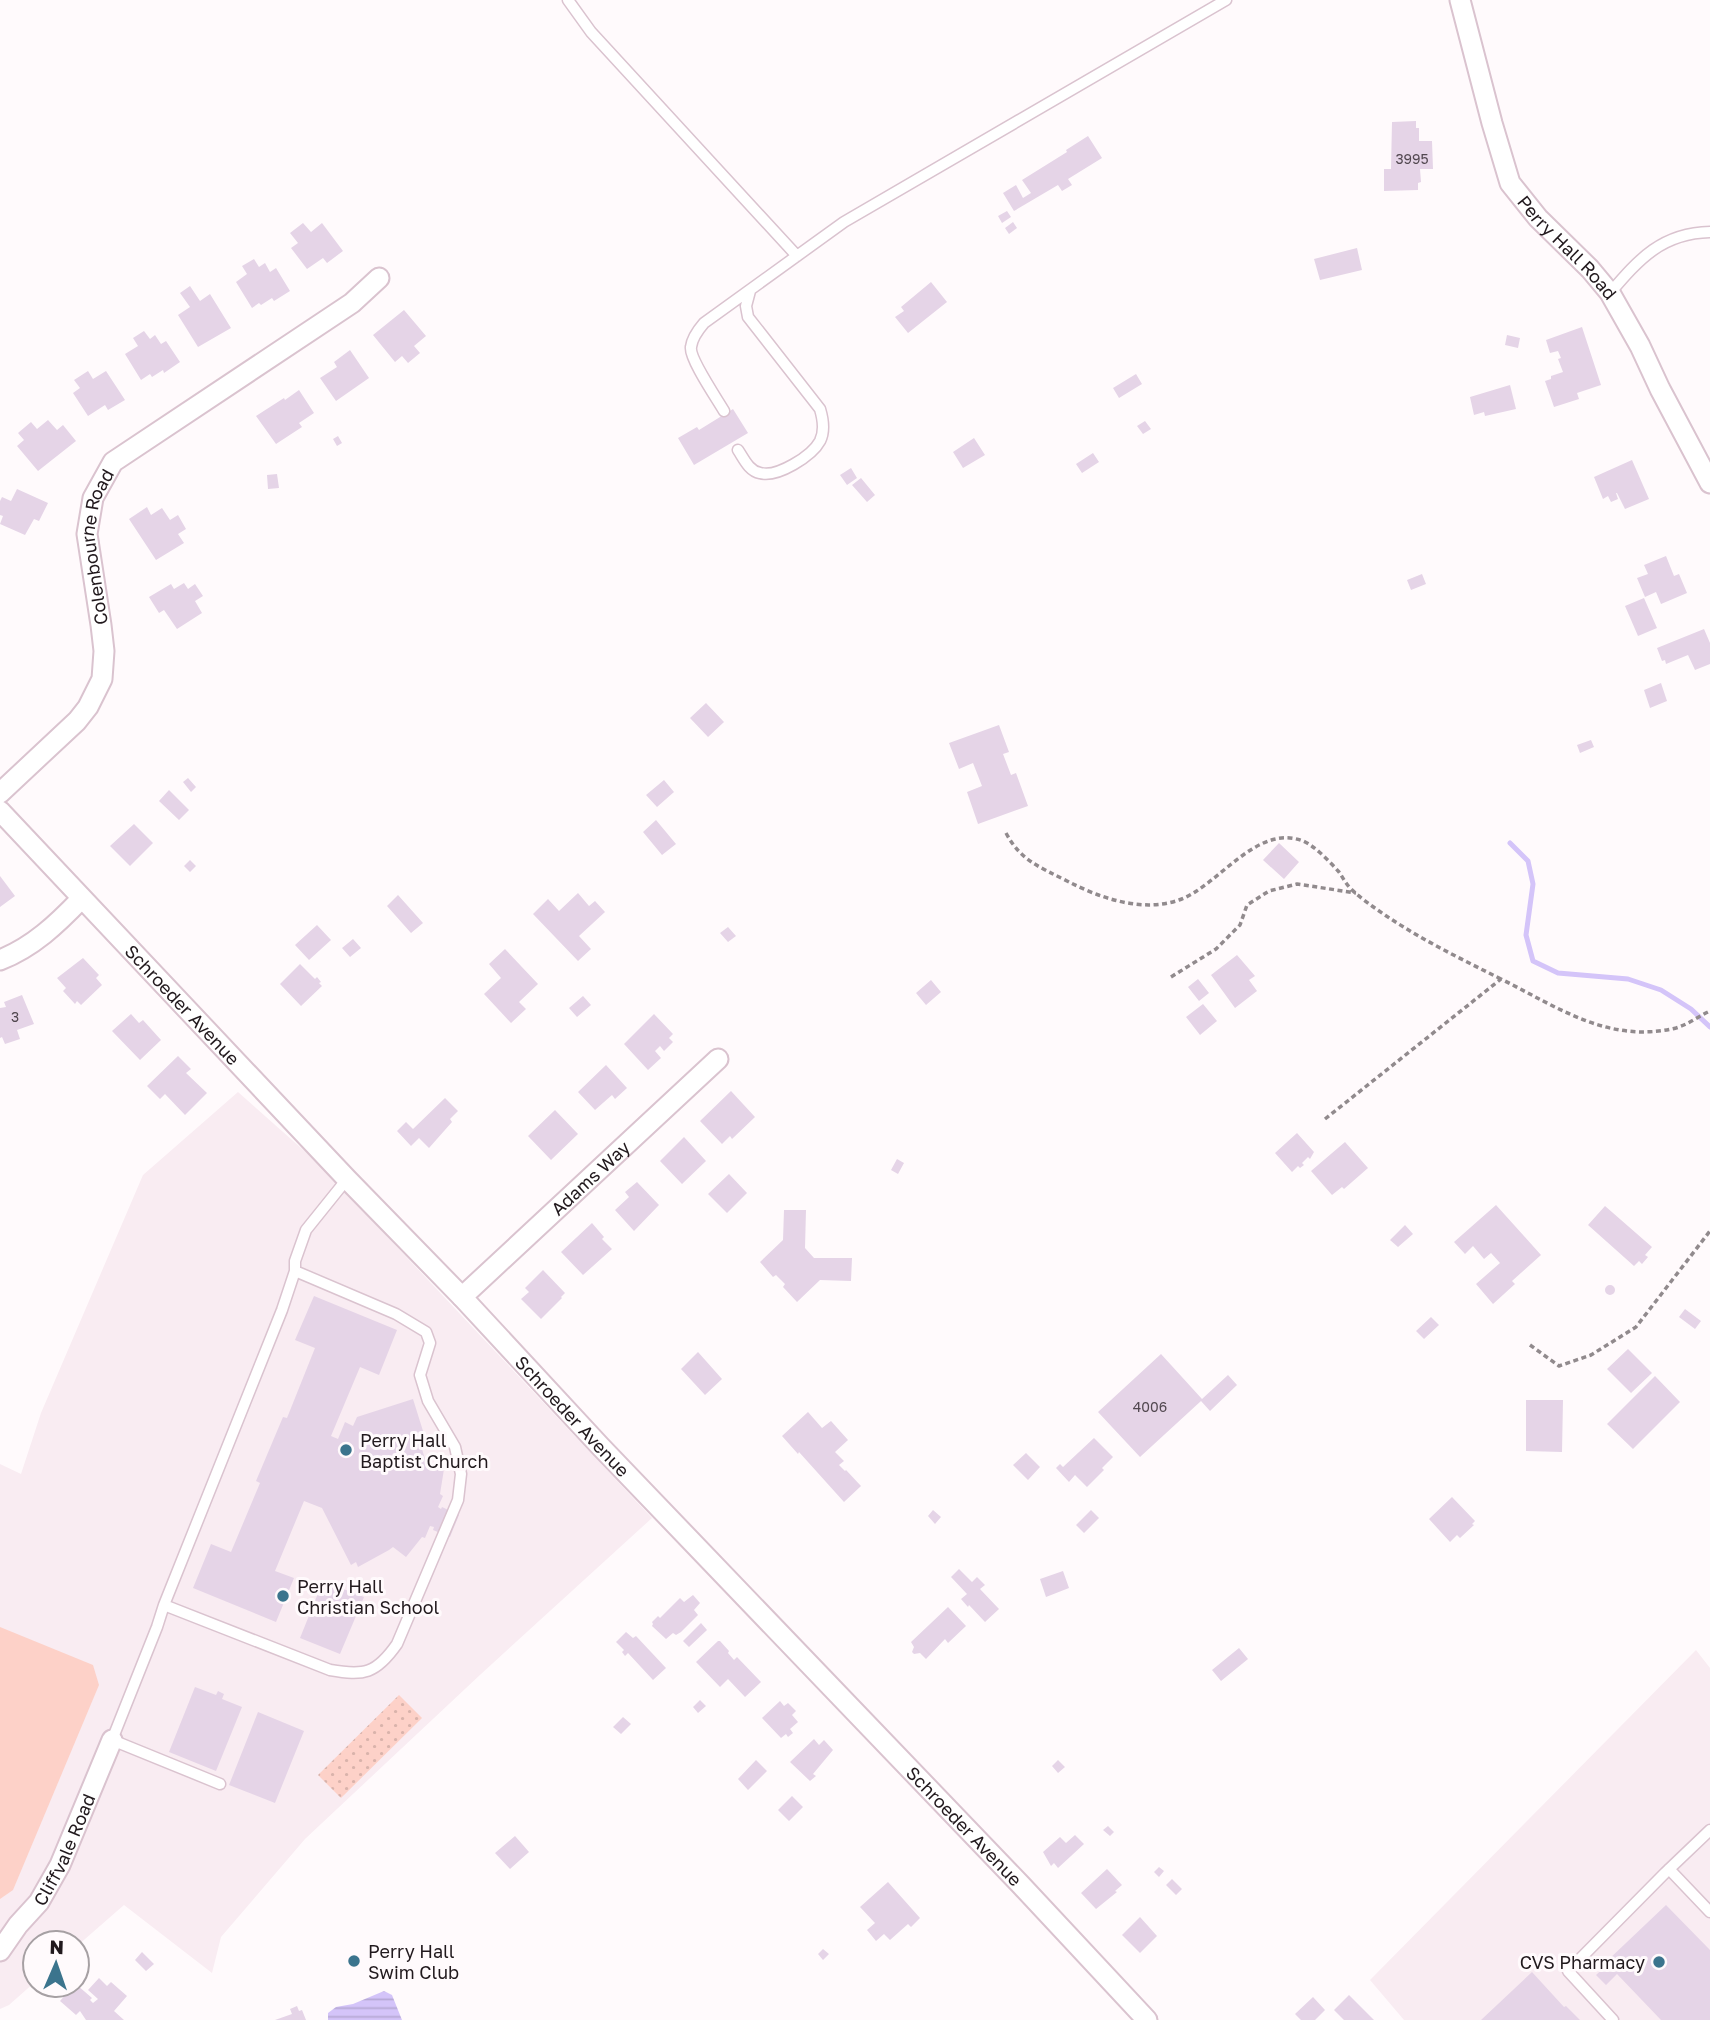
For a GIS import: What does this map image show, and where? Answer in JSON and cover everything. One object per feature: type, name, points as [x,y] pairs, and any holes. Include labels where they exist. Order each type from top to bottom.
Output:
[{"type":"street","name":"Perry Hall Road","points":[[1460,0],[1510,183],[1538,218],[1590,268],[1610,293],[1710,483]]},
{"type":"street","name":"Colenbourne Road","points":[[0,793],[77,721],[88,707],[102,678],[104,652],[87,534],[93,499],[113,462],[352,303],[379,278]]},
{"type":"street","name":"Schroeder Avenue","points":[[0,811],[1147,2020]]},
{"type":"street","points":[[0,960],[32,944],[81,899]]},
{"type":"street","name":"Adams Way","points":[[462,1297],[718,1059]]},
{"type":"street","name":"Cliffvale Road","points":[[0,1951],[18,1925],[39,1902],[61,1865],[112,1740]]},
{"type":"lane","points":[[568,0],[592,32],[797,256]]},
{"type":"lane","points":[[724,411],[693,358],[690,348],[696,331],[704,323],[844,222],[1226,0]]},
{"type":"lane","points":[[1610,293],[1628,272],[1657,246],[1686,235],[1710,232]]},
{"type":"lane","points":[[738,450],[751,469],[771,474],[782,470],[816,447],[823,427],[816,402],[748,317],[746,306],[750,291]]},
{"type":"lane","points":[[219,1784],[112,1740],[243,1410],[295,1272],[295,1261],[306,1230],[347,1179]]},
{"type":"lane","points":[[164,1605],[330,1670],[355,1674],[373,1669],[387,1658],[397,1644],[458,1500],[461,1474],[455,1447],[428,1401],[420,1375],[430,1343],[426,1332],[396,1314],[295,1272]]},
{"type":"lane","points":[[1607,2018],[1569,1971],[1710,1830]]},
{"type":"lane","points":[[1669,1869],[1710,1912]]},
{"type":"path","points":[[1006,833],[1014,849],[1025,858],[1079,887],[1130,905],[1160,904],[1193,894],[1255,847],[1276,838],[1304,841],[1340,873],[1349,888],[1373,907],[1448,952],[1585,1021],[1622,1032],[1643,1033],[1677,1027],[1710,1011]]},
{"type":"path","points":[[1171,977],[1216,949],[1240,925],[1247,905],[1269,891],[1297,884],[1356,894]]},
{"type":"path","points":[[1325,1119],[1501,979]]},
{"type":"path","points":[[1530,1345],[1559,1366],[1591,1355],[1625,1334],[1636,1327],[1710,1231]]},
{"type":"shaded area","name":"Perry Hall Christian School","points":[[238,1092],[318,1163],[652,1518],[305,1839],[221,1937],[212,1973],[124,1905],[91,1934],[91,1929],[21,1929],[21,1994],[0,2009],[0,1464],[21,1474],[41,1413],[143,1175]]},
{"type":"shaded area","points":[[0,1627],[93,1665],[99,1685],[13,1890],[0,1899]]},
{"type":"shaded area","points":[[1696,1650],[1710,1668],[1710,2020],[1404,2020],[1370,1980]]},
{"type":"shaded area","points":[[399,1695],[422,1718],[341,1798],[318,1775]]},
{"type":"shaded area","points":[[384,1991],[392,1995],[402,2020],[328,2020],[328,2013],[336,2007],[353,2004]]},
{"type":"building","points":[[1416,121],[1419,141],[1432,141],[1433,169],[1420,169],[1421,182],[1418,183],[1418,190],[1384,191],[1384,169],[1391,169],[1392,122]]},
{"type":"building","points":[[1088,136],[1102,158],[1068,179],[1072,185],[1062,191],[1058,185],[1014,211],[1003,193],[1016,185],[1023,198],[1031,193],[1022,180]]},
{"type":"building","points":[[1007,211],[1011,217],[1002,223],[998,216]]},
{"type":"building","points":[[1013,222],[1017,228],[1009,234],[1005,228]]},
{"type":"building","points":[[303,223],[311,232],[322,223],[343,251],[327,263],[323,258],[307,269],[291,248],[298,243],[290,233]]},
{"type":"building","points":[[1357,248],[1362,270],[1320,280],[1314,259]]},
{"type":"building","points":[[254,259],[259,267],[265,263],[270,272],[276,268],[290,291],[274,301],[272,298],[252,308],[236,282],[247,274],[242,266]]},
{"type":"building","points":[[931,282],[947,302],[908,333],[895,317],[904,311],[901,307]]},
{"type":"building","points":[[190,286],[200,301],[210,294],[231,328],[198,347],[178,315],[190,307],[180,293]]},
{"type":"building","points":[[404,310],[426,336],[414,346],[420,353],[408,363],[402,356],[395,362],[373,335]]},
{"type":"building","points":[[1582,327],[1601,385],[1577,393],[1579,399],[1554,407],[1545,381],[1563,372],[1558,351],[1550,353],[1546,340]]},
{"type":"building","points":[[144,331],[150,339],[155,335],[161,344],[166,341],[180,362],[164,373],[163,370],[141,380],[125,354],[138,346],[133,338]]},
{"type":"building","points":[[1507,335],[1520,338],[1518,348],[1505,345]]},
{"type":"building","points":[[350,350],[369,378],[336,401],[320,378],[337,367],[334,362]]},
{"type":"building","points":[[88,371],[93,379],[106,371],[125,400],[108,410],[105,405],[88,416],[73,393],[80,388],[74,380]]},
{"type":"building","points":[[1136,374],[1142,384],[1119,398],[1113,388]]},
{"type":"building","points":[[1510,385],[1516,409],[1485,416],[1484,412],[1474,415],[1470,397]]},
{"type":"building","points":[[299,390],[314,413],[299,423],[302,427],[276,444],[256,416]]},
{"type":"building","points":[[733,409],[748,433],[694,465],[678,438],[697,427],[699,430]]},
{"type":"building","points":[[48,420],[57,430],[63,425],[76,441],[38,471],[17,446],[24,440],[18,433],[31,422],[37,429]]},
{"type":"building","points":[[1145,421],[1151,429],[1143,434],[1137,426]]},
{"type":"building","points":[[338,436],[342,443],[337,446],[333,439]]},
{"type":"building","points":[[974,438],[985,455],[963,468],[953,452]]},
{"type":"building","points":[[1093,453],[1099,462],[1082,473],[1076,464]]},
{"type":"building","points":[[1632,460],[1649,499],[1625,509],[1617,493],[1618,499],[1611,502],[1608,496],[1603,499],[1594,477]]},
{"type":"building","points":[[851,468],[857,478],[847,485],[840,475]]},
{"type":"building","points":[[277,474],[279,488],[268,489],[267,475]]},
{"type":"building","points":[[861,478],[875,495],[867,502],[852,485]]},
{"type":"building","points":[[17,489],[48,503],[39,521],[34,519],[25,535],[0,524],[3,516],[0,515],[0,501],[2,497],[11,501]]},
{"type":"building","points":[[147,507],[151,515],[162,508],[170,520],[178,515],[186,529],[178,534],[184,543],[156,560],[129,519]]},
{"type":"building","points":[[1666,556],[1674,576],[1679,574],[1687,593],[1661,604],[1656,592],[1645,597],[1637,578],[1648,574],[1644,565]]},
{"type":"building","points":[[1422,574],[1426,584],[1411,590],[1407,580]]},
{"type":"building","points":[[184,583],[188,589],[195,584],[203,596],[195,601],[202,613],[177,629],[164,610],[159,613],[149,597],[171,584],[174,589]]},
{"type":"building","points":[[1644,598],[1657,628],[1638,636],[1625,606]]},
{"type":"building","points":[[1704,629],[1710,643],[1710,664],[1695,670],[1688,655],[1666,664],[1665,660],[1662,661],[1657,648]]},
{"type":"building","points":[[1661,683],[1667,701],[1650,708],[1644,690]]},
{"type":"building","points":[[706,703],[724,722],[708,737],[690,718]]},
{"type":"building","points":[[999,725],[1009,752],[1003,754],[1011,775],[1016,773],[1028,806],[978,824],[967,792],[982,786],[973,763],[959,769],[949,743]]},
{"type":"building","points":[[1591,740],[1594,747],[1580,753],[1577,745]]},
{"type":"building","points":[[188,778],[196,787],[191,792],[183,782]]},
{"type":"building","points":[[664,780],[674,792],[657,807],[646,795]]},
{"type":"building","points":[[169,790],[189,810],[179,820],[159,801]]},
{"type":"building","points":[[656,820],[676,844],[662,855],[643,832]]},
{"type":"building","points":[[134,824],[153,843],[130,866],[110,846]]},
{"type":"building","points":[[1279,843],[1299,862],[1284,879],[1263,860]]},
{"type":"building","points":[[190,860],[196,866],[190,872],[184,866]]},
{"type":"building","points":[[0,876],[15,896],[0,907]]},
{"type":"building","points":[[578,893],[589,906],[595,901],[605,912],[579,936],[591,949],[578,961],[533,914],[548,899],[559,911]]},
{"type":"building","points":[[398,895],[423,923],[411,933],[387,906]]},
{"type":"building","points":[[317,925],[331,940],[309,960],[295,945]]},
{"type":"building","points":[[728,927],[736,936],[728,942],[720,933]]},
{"type":"building","points":[[353,939],[361,948],[350,957],[342,948]]},
{"type":"building","points":[[505,949],[538,984],[519,1002],[526,1009],[511,1023],[484,994],[501,978],[489,964]]},
{"type":"building","points":[[1237,955],[1255,976],[1249,980],[1257,991],[1235,1008],[1211,975]]},
{"type":"building","points":[[83,958],[99,975],[96,978],[102,985],[81,1005],[77,1001],[75,1004],[63,991],[66,988],[57,978]]},
{"type":"building","points":[[300,964],[315,979],[317,977],[322,986],[301,1006],[280,984]]},
{"type":"building","points":[[1198,979],[1209,993],[1199,1001],[1188,987]]},
{"type":"building","points":[[931,980],[941,992],[926,1005],[916,993]]},
{"type":"building","points":[[22,995],[34,1024],[17,1030],[20,1039],[5,1044],[2,1037],[0,1038],[0,1008],[6,1007],[4,1002]]},
{"type":"building","points":[[583,996],[591,1005],[577,1017],[569,1008]]},
{"type":"building","points":[[1203,1004],[1217,1021],[1200,1035],[1186,1017]]},
{"type":"building","points":[[131,1014],[139,1023],[143,1020],[161,1040],[140,1060],[112,1031]]},
{"type":"building","points":[[654,1014],[673,1034],[669,1038],[673,1042],[664,1051],[660,1046],[655,1051],[661,1058],[648,1070],[624,1044]]},
{"type":"building","points":[[178,1056],[191,1069],[186,1073],[207,1093],[185,1115],[165,1094],[160,1099],[147,1086]]},
{"type":"building","points":[[606,1065],[627,1088],[615,1099],[612,1095],[595,1110],[578,1092]]},
{"type":"building","points":[[731,1091],[755,1117],[732,1139],[730,1136],[722,1144],[700,1121]]},
{"type":"building","points":[[445,1098],[458,1111],[450,1119],[452,1122],[429,1148],[419,1138],[411,1146],[397,1131],[406,1122],[413,1129]]},
{"type":"building","points":[[555,1110],[578,1134],[551,1160],[528,1136]]},
{"type":"building","points":[[1297,1133],[1314,1152],[1310,1159],[1308,1157],[1302,1163],[1304,1165],[1300,1168],[1298,1166],[1292,1172],[1275,1153]]},
{"type":"building","points":[[684,1137],[706,1161],[682,1184],[660,1161]]},
{"type":"building","points":[[1345,1142],[1368,1168],[1344,1189],[1342,1187],[1332,1195],[1311,1171]]},
{"type":"building","points":[[897,1159],[904,1163],[898,1174],[891,1170]]},
{"type":"building","points":[[729,1174],[747,1193],[727,1213],[708,1194]]},
{"type":"building","points":[[637,1182],[659,1205],[634,1231],[615,1210],[629,1197],[625,1192]]},
{"type":"building","points":[[1496,1205],[1541,1255],[1512,1281],[1515,1284],[1493,1304],[1476,1284],[1500,1263],[1491,1253],[1484,1259],[1473,1246],[1465,1254],[1454,1242]]},
{"type":"building","points":[[1605,1206],[1652,1247],[1642,1264],[1639,1261],[1634,1266],[1588,1225]]},
{"type":"building","points":[[784,1210],[806,1210],[805,1248],[814,1258],[852,1258],[851,1281],[820,1280],[797,1302],[783,1287],[785,1284],[776,1275],[773,1277],[760,1262],[783,1240]]},
{"type":"building","points":[[592,1223],[612,1249],[583,1275],[561,1252]]},
{"type":"building","points":[[1405,1225],[1413,1234],[1398,1247],[1390,1240]]},
{"type":"building","points":[[543,1270],[565,1293],[541,1319],[521,1299],[529,1292],[525,1288]]},
{"type":"building","points":[[1610,1285],[1615,1290],[1610,1295],[1605,1290]]},
{"type":"building","name":"Perry Hall Baptist Church","points":[[314,1296],[397,1330],[379,1375],[360,1367],[331,1436],[338,1439],[345,1422],[353,1426],[357,1417],[413,1399],[423,1431],[417,1433],[425,1466],[444,1469],[440,1494],[443,1496],[438,1507],[459,1515],[450,1537],[430,1526],[425,1538],[422,1537],[406,1557],[393,1547],[358,1567],[356,1562],[351,1565],[322,1508],[304,1501],[275,1571],[294,1578],[276,1622],[193,1588],[211,1544],[231,1552],[260,1483],[256,1481],[283,1417],[287,1418],[315,1348],[295,1340]]},
{"type":"building","points":[[1685,1309],[1701,1321],[1695,1329],[1679,1317]]},
{"type":"building","points":[[1431,1317],[1439,1325],[1424,1339],[1416,1331]]},
{"type":"building","points":[[1628,1349],[1652,1373],[1631,1393],[1607,1369]]},
{"type":"building","points":[[698,1352],[722,1379],[705,1395],[681,1369]]},
{"type":"building","points":[[1161,1354],[1202,1399],[1228,1375],[1237,1385],[1210,1411],[1201,1401],[1140,1457],[1098,1412]]},
{"type":"building","points":[[1655,1376],[1680,1402],[1633,1449],[1607,1424]]},
{"type":"building","points":[[1526,1400],[1563,1400],[1562,1452],[1526,1451]]},
{"type":"building","points":[[808,1412],[822,1428],[831,1421],[848,1440],[835,1452],[844,1461],[839,1465],[861,1486],[844,1502],[782,1436]]},
{"type":"building","points":[[1094,1438],[1113,1457],[1087,1487],[1075,1475],[1069,1482],[1056,1468],[1060,1464],[1063,1467]]},
{"type":"building","points":[[1026,1453],[1040,1467],[1028,1480],[1013,1465]]},
{"type":"building","points":[[1452,1497],[1475,1521],[1460,1538],[1457,1535],[1450,1542],[1429,1519]]},
{"type":"building","points":[[933,1510],[941,1517],[935,1524],[928,1516]]},
{"type":"building","points":[[1091,1510],[1099,1518],[1084,1533],[1076,1525]]},
{"type":"building","points":[[959,1569],[972,1582],[977,1577],[985,1585],[980,1589],[999,1609],[985,1622],[961,1599],[967,1594],[951,1577]]},
{"type":"building","points":[[1063,1571],[1069,1588],[1046,1597],[1040,1579]]},
{"type":"building","points":[[323,1581],[364,1597],[340,1654],[300,1638]]},
{"type":"building","points":[[693,1595],[700,1603],[694,1610],[698,1615],[681,1632],[676,1635],[673,1633],[666,1639],[652,1626],[652,1622],[658,1616],[660,1618],[680,1598],[684,1602]]},
{"type":"building","points":[[948,1607],[966,1626],[948,1643],[945,1639],[926,1659],[920,1653],[914,1654],[911,1642]]},
{"type":"building","points":[[701,1623],[707,1630],[689,1647],[683,1641]]},
{"type":"building","points":[[626,1632],[633,1638],[636,1636],[666,1668],[653,1680],[628,1653],[625,1656],[622,1652],[624,1650],[616,1642]]},
{"type":"building","points":[[718,1641],[734,1660],[737,1657],[761,1682],[745,1697],[728,1679],[720,1687],[696,1662]]},
{"type":"building","points":[[1239,1648],[1248,1659],[1221,1681],[1212,1670]]},
{"type":"building","points":[[195,1687],[216,1695],[218,1691],[224,1694],[222,1699],[242,1707],[216,1771],[169,1752]]},
{"type":"building","points":[[700,1700],[706,1706],[698,1713],[693,1707]]},
{"type":"building","points":[[780,1701],[784,1706],[788,1703],[796,1711],[792,1715],[798,1722],[790,1729],[793,1733],[781,1738],[762,1718]]},
{"type":"building","points":[[258,1712],[304,1731],[275,1803],[229,1785]]},
{"type":"building","points":[[623,1717],[631,1724],[621,1734],[613,1727]]},
{"type":"building","points":[[814,1739],[819,1745],[824,1740],[833,1750],[810,1781],[790,1762]]},
{"type":"building","points":[[756,1760],[767,1771],[748,1790],[738,1779]]},
{"type":"building","points":[[1058,1760],[1065,1767],[1058,1773],[1052,1766]]},
{"type":"building","points":[[792,1796],[803,1807],[789,1821],[778,1810]]},
{"type":"building","points":[[1108,1826],[1114,1832],[1110,1836],[1103,1830]]},
{"type":"building","points":[[1075,1835],[1084,1844],[1058,1868],[1054,1863],[1051,1866],[1043,1852],[1060,1837],[1066,1843]]},
{"type":"building","points":[[515,1836],[529,1852],[510,1869],[495,1853]]},
{"type":"building","points":[[1159,1867],[1164,1871],[1159,1877],[1154,1872]]},
{"type":"building","points":[[1107,1869],[1122,1885],[1096,1909],[1081,1893]]},
{"type":"building","points":[[1172,1879],[1182,1889],[1176,1895],[1166,1885]]},
{"type":"building","points":[[888,1882],[920,1918],[911,1927],[908,1924],[890,1940],[884,1934],[876,1941],[867,1930],[875,1923],[860,1907]]},
{"type":"building","name":"CVS Pharmacy","points":[[1666,1905],[1710,1950],[1710,2020],[1661,2020],[1617,1974],[1606,1985],[1596,1975],[1609,1963],[1607,1961]]},
{"type":"building","points":[[1140,1917],[1157,1936],[1140,1953],[1122,1935]]},
{"type":"building","points":[[823,1949],[829,1954],[823,1960],[818,1954]]},
{"type":"building","points":[[142,1952],[154,1964],[146,1971],[135,1960]]},
{"type":"building","points":[[1532,1972],[1564,2007],[1580,2020],[1481,2020]]},
{"type":"building","points":[[99,1978],[107,1986],[111,1982],[127,1996],[114,2011],[124,2020],[86,2020],[80,2011],[76,2015],[60,2001],[91,1999],[93,2003],[98,1999],[91,1993],[91,1987]]},
{"type":"building","points":[[1349,1995],[1374,2020],[1344,2020],[1334,2010]]},
{"type":"building","points":[[1313,1997],[1325,2010],[1315,2020],[1301,2020],[1295,2014]]},
{"type":"building","points":[[297,2006],[306,2020],[275,2020],[292,2014],[290,2009]]},
{"type":"waterway","points":[[1510,843],[1528,861],[1533,884],[1526,935],[1533,961],[1558,973],[1628,979],[1661,990],[1691,1009],[1710,1027]]},
{"type":"place","name":"Perry Hall Baptist Church","points":[[346,1450]]},
{"type":"place","name":"Perry Hall Christian School","points":[[283,1596]]},
{"type":"place","name":"Perry Hall Swim Club","points":[[354,1961]]},
{"type":"place","name":"CVS Pharmacy","points":[[1659,1962]]}]
